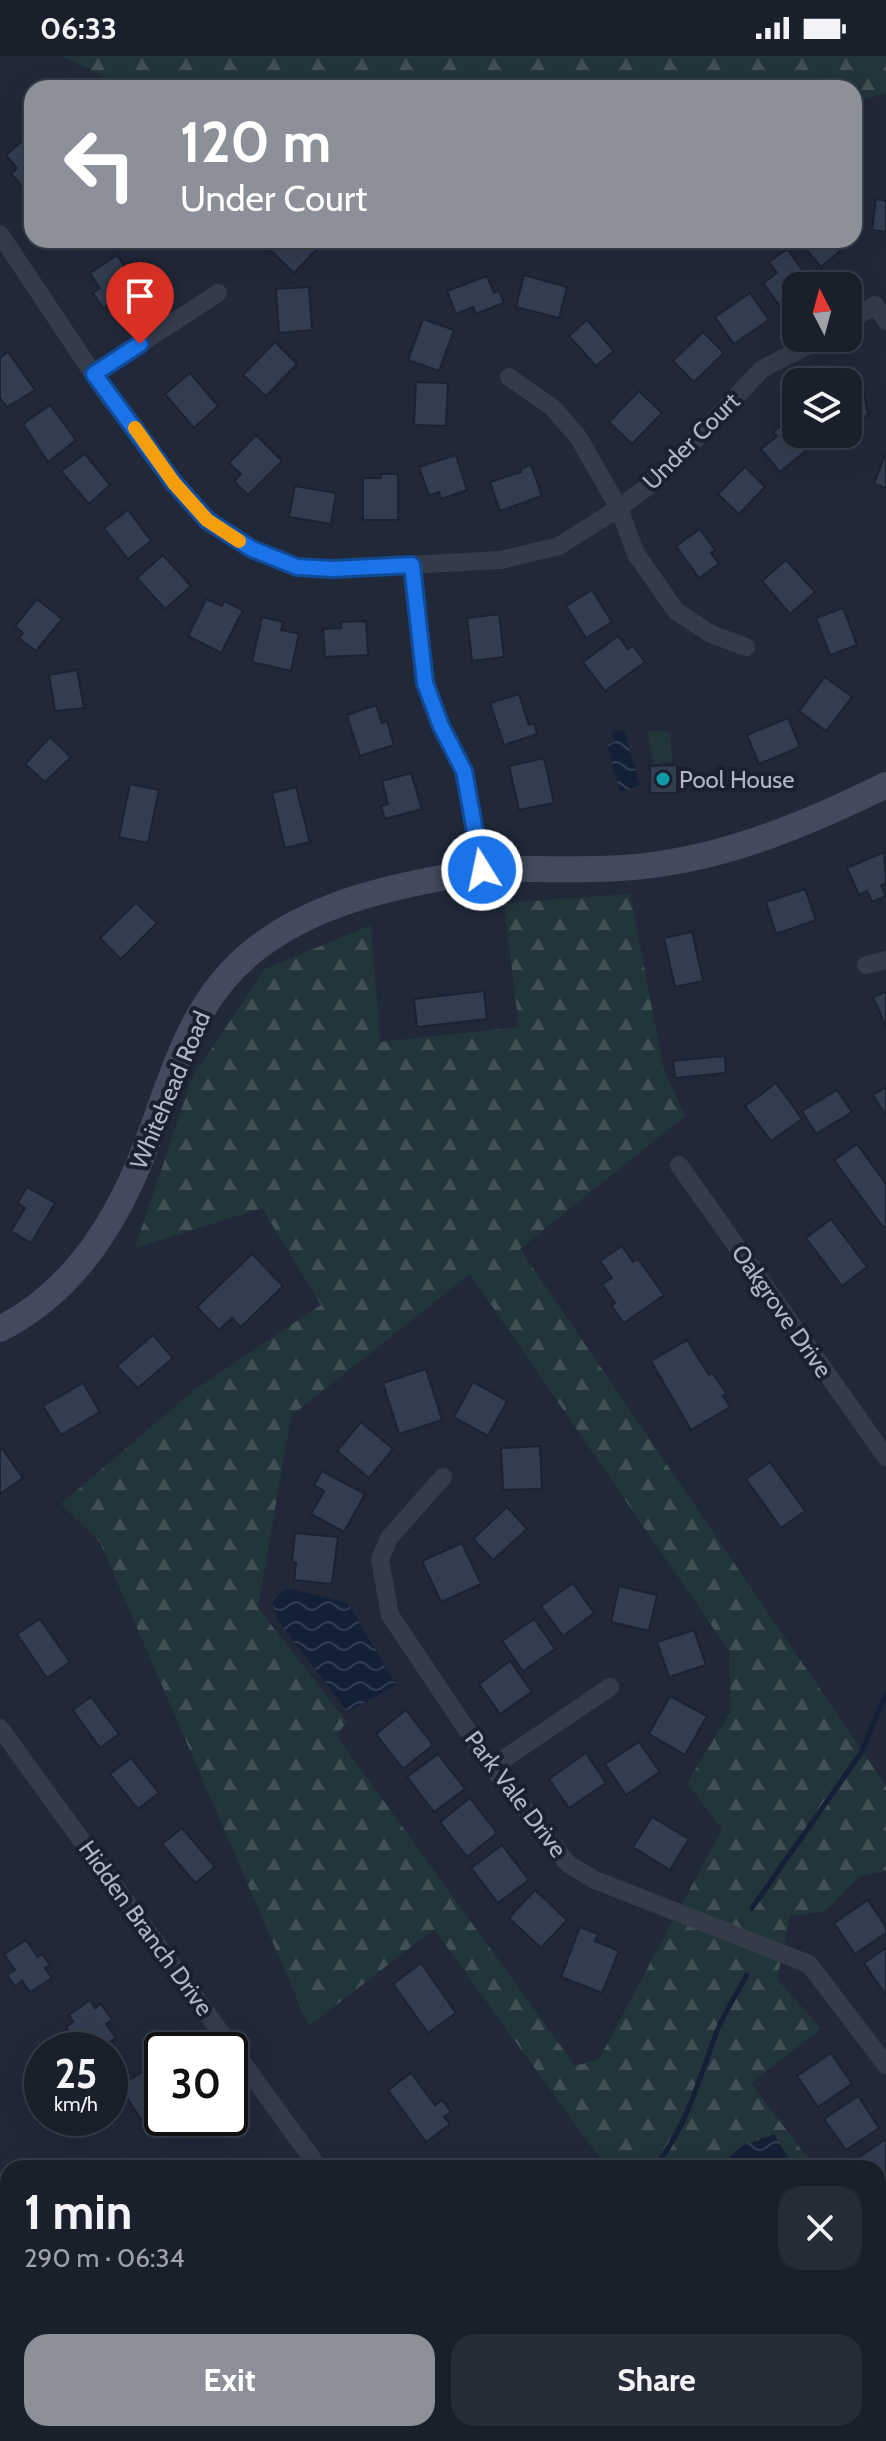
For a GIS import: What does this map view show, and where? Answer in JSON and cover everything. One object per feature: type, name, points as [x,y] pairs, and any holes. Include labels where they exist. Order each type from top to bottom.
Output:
[{"type":"street","name":"Under Court","points":[[0,234],[94,374],[174,483],[207,520],[252,549],[297,567],[333,569],[501,560],[559,546],[658,479],[762,369],[795,352]]},
{"type":"street","points":[[94,374],[218,293]]},
{"type":"street","points":[[862,313],[875,305],[886,321]]},
{"type":"street","points":[[509,377],[553,408],[578,437],[619,508],[636,554],[676,611],[711,634],[746,647]]},
{"type":"street","points":[[412,565],[425,683],[441,726],[464,771],[482,870]]},
{"type":"street","name":"Whitehead Road","points":[[0,1329],[20,1319],[57,1291],[93,1251],[140,1161],[169,1079],[198,1013],[232,971],[258,947],[322,910],[392,887],[482,870],[575,870],[657,865],[759,839],[886,785]]},
{"type":"street","points":[[866,965],[886,960]]},
{"type":"street","name":"Oakgrove Drive","points":[[679,1165],[886,1457]]},
{"type":"street","name":"Park Vale Drive","points":[[443,1477],[389,1538],[380,1560],[390,1615],[492,1767],[568,1864],[595,1880],[809,1964],[886,2065]]},
{"type":"street","points":[[492,1767],[610,1687]]},
{"type":"street","name":"Hidden Branch Drive","points":[[0,1728],[313,2160]]},
{"type":"green space","points":[[62,56],[886,56],[886,93],[862,100],[862,80],[112,80]]},
{"type":"green space","points":[[647,731],[666,731],[670,734],[672,762],[654,763]]},
{"type":"green space","points":[[630,894],[664,1070],[685,1116],[520,1249],[886,1786],[886,1871],[860,1876],[826,1911],[790,1916],[777,1979],[821,2029],[751,2083],[809,2160],[601,2160],[434,1929],[309,2026],[100,1542],[61,1504],[193,1391],[321,1305],[262,1208],[135,1248],[192,1078],[265,969],[371,925],[380,1042],[519,1027],[504,903]],"holes":[[[470,1274],[729,1651],[731,1711],[687,1783],[722,1829],[599,2059],[575,2066],[336,1735],[347,1722],[258,1608],[291,1416]]]},
{"type":"water","points":[[624,729],[640,786],[620,792],[607,745],[615,742],[612,732]]},
{"type":"water","points":[[286,1588],[348,1603],[396,1685],[348,1712],[279,1622],[272,1602]]},
{"type":"water","points":[[774,2134],[789,2160],[726,2160],[742,2146]]},
{"type":"building","points":[[24,140],[24,188],[11,174],[17,168],[6,155]]},
{"type":"building","points":[[876,199],[886,201],[886,232],[872,230]]},
{"type":"building","points":[[268,248],[316,250],[294,273]]},
{"type":"building","points":[[805,248],[844,248],[821,267]]},
{"type":"building","points":[[787,249],[804,272],[782,272],[782,303],[779,305],[763,283],[777,273],[769,262]]},
{"type":"building","points":[[117,255],[137,286],[103,308],[93,293],[100,288],[90,273]]},
{"type":"building","points":[[524,275],[567,287],[559,318],[516,307]]},
{"type":"building","points":[[487,276],[494,293],[499,291],[504,303],[476,314],[473,307],[456,314],[447,291]]},
{"type":"building","points":[[309,287],[312,330],[279,333],[276,289]]},
{"type":"building","points":[[750,293],[769,320],[734,344],[715,317]]},
{"type":"building","points":[[423,319],[454,330],[439,371],[408,360]]},
{"type":"building","points":[[587,320],[614,351],[596,366],[569,336]]},
{"type":"building","points":[[703,332],[724,353],[694,382],[673,361]]},
{"type":"building","points":[[275,342],[297,364],[266,396],[243,375]]},
{"type":"building","points":[[8,352],[35,390],[7,407],[0,398],[0,358]]},
{"type":"building","points":[[190,373],[218,406],[194,428],[165,394]]},
{"type":"building","points":[[416,382],[448,383],[446,426],[414,425]]},
{"type":"building","points":[[862,385],[868,416],[862,417]]},
{"type":"building","points":[[639,391],[662,413],[632,444],[609,422]]},
{"type":"building","points":[[50,405],[76,440],[48,462],[23,424]]},
{"type":"building","points":[[782,424],[782,448],[809,448],[780,472],[761,449],[777,436],[773,432]]},
{"type":"building","points":[[256,435],[282,461],[248,495],[234,481],[241,474],[229,463]]},
{"type":"building","points":[[85,454],[110,485],[89,504],[61,471]]},
{"type":"building","points":[[456,455],[467,490],[441,499],[439,492],[429,495],[419,467]]},
{"type":"building","points":[[886,455],[886,488],[874,484]]},
{"type":"building","points":[[531,465],[542,496],[500,511],[490,482],[521,472],[520,469]]},
{"type":"building","points":[[745,467],[765,487],[739,514],[718,494]]},
{"type":"building","points":[[381,474],[398,474],[398,520],[363,520],[363,478],[381,478]]},
{"type":"building","points":[[295,486],[336,493],[331,524],[289,517]]},
{"type":"building","points":[[128,510],[151,541],[128,559],[104,528]]},
{"type":"building","points":[[700,529],[715,550],[711,553],[719,564],[699,578],[676,546]]},
{"type":"building","points":[[163,555],[191,586],[165,609],[137,578]]},
{"type":"building","points":[[786,560],[815,592],[790,614],[762,581]]},
{"type":"building","points":[[592,590],[612,622],[586,638],[566,606]]},
{"type":"building","points":[[37,599],[62,619],[36,651],[19,638],[23,633],[15,626]]},
{"type":"building","points":[[206,599],[222,606],[224,601],[243,610],[221,653],[188,636]]},
{"type":"building","points":[[843,608],[857,645],[830,655],[816,618]]},
{"type":"building","points":[[499,614],[504,657],[472,661],[467,618]]},
{"type":"building","points":[[262,617],[283,622],[281,630],[299,634],[291,671],[252,662]]},
{"type":"building","points":[[366,621],[368,655],[325,657],[323,629],[341,628],[341,622]]},
{"type":"building","points":[[618,636],[628,649],[633,646],[645,662],[605,691],[583,662]]},
{"type":"building","points":[[77,670],[84,708],[55,711],[49,675]]},
{"type":"building","points":[[825,677],[852,697],[826,731],[799,711]]},
{"type":"building","points":[[519,694],[529,725],[534,723],[537,734],[504,745],[490,703]]},
{"type":"building","points":[[376,705],[382,723],[387,721],[394,745],[360,756],[347,715]]},
{"type":"building","points":[[788,718],[800,747],[759,764],[747,735]]},
{"type":"building","points":[[50,737],[71,757],[45,782],[25,764]]},
{"type":"building","points":[[544,758],[554,803],[519,810],[509,766]]},
{"type":"building","name":"Pool House","points":[[677,765],[677,793],[650,793],[650,766]]},
{"type":"building","points":[[411,773],[422,809],[385,819],[381,806],[388,804],[382,781]]},
{"type":"building","points":[[130,784],[159,790],[148,843],[119,837]]},
{"type":"building","points":[[296,787],[310,842],[285,848],[272,793]]},
{"type":"building","points":[[884,852],[886,883],[881,885],[886,896],[872,902],[867,891],[859,895],[847,868]]},
{"type":"building","points":[[805,889],[816,920],[776,934],[766,902]]},
{"type":"building","points":[[136,903],[157,923],[121,959],[100,938]]},
{"type":"building","points":[[692,932],[703,981],[675,987],[664,938]]},
{"type":"building","points":[[484,991],[487,1019],[417,1027],[414,999]]},
{"type":"building","points":[[886,992],[886,1027],[873,997]]},
{"type":"building","points":[[725,1056],[726,1073],[675,1078],[673,1061]]},
{"type":"building","points":[[776,1083],[802,1119],[771,1141],[745,1106]]},
{"type":"building","points":[[886,1087],[886,1116],[873,1095]]},
{"type":"building","points":[[837,1090],[852,1112],[816,1134],[802,1111]]},
{"type":"building","points":[[857,1144],[886,1184],[886,1225],[883,1227],[834,1160]]},
{"type":"building","points":[[27,1187],[55,1203],[31,1243],[11,1231],[25,1208],[18,1203]]},
{"type":"building","points":[[831,1219],[867,1267],[842,1286],[806,1238]]},
{"type":"building","points":[[622,1246],[633,1262],[638,1259],[664,1295],[624,1323],[611,1305],[615,1303],[602,1284],[612,1278],[600,1261]]},
{"type":"building","points":[[252,1254],[283,1286],[241,1327],[232,1318],[219,1330],[197,1307]]},
{"type":"building","points":[[153,1335],[173,1358],[138,1388],[117,1366]]},
{"type":"building","points":[[687,1340],[709,1375],[712,1373],[727,1394],[723,1396],[730,1407],[691,1430],[651,1361]]},
{"type":"building","points":[[426,1369],[442,1420],[399,1434],[383,1383]]},
{"type":"building","points":[[473,1382],[507,1401],[488,1436],[454,1417]]},
{"type":"building","points":[[83,1383],[100,1412],[61,1435],[43,1406]]},
{"type":"building","points":[[361,1422],[393,1449],[369,1478],[337,1451]]},
{"type":"building","points":[[0,1446],[23,1478],[0,1494]]},
{"type":"building","points":[[540,1446],[542,1489],[503,1490],[501,1448]]},
{"type":"building","points":[[770,1462],[805,1511],[781,1528],[746,1479]]},
{"type":"building","points":[[322,1471],[365,1494],[344,1532],[311,1514],[324,1491],[314,1485]]},
{"type":"building","points":[[507,1507],[527,1529],[493,1560],[473,1539]]},
{"type":"building","points":[[295,1533],[338,1537],[332,1584],[294,1580],[296,1563],[292,1561]]},
{"type":"building","points":[[462,1543],[481,1584],[441,1602],[422,1561]]},
{"type":"building","points":[[573,1583],[594,1613],[563,1636],[541,1606]]},
{"type":"building","points":[[619,1586],[657,1595],[649,1631],[611,1622]]},
{"type":"building","points":[[40,1619],[70,1662],[47,1678],[17,1634]]},
{"type":"building","points":[[534,1619],[555,1649],[523,1671],[502,1641]]},
{"type":"building","points":[[694,1630],[706,1665],[669,1677],[657,1642]]},
{"type":"building","points":[[510,1661],[532,1692],[500,1714],[479,1684]]},
{"type":"building","points":[[670,1696],[707,1716],[685,1755],[649,1734]]},
{"type":"building","points":[[91,1697],[119,1734],[100,1748],[73,1710]]},
{"type":"building","points":[[406,1710],[433,1745],[403,1769],[376,1734]]},
{"type":"building","points":[[639,1742],[660,1772],[626,1795],[605,1764]]},
{"type":"building","points":[[586,1753],[606,1783],[569,1808],[549,1779]]},
{"type":"building","points":[[438,1754],[465,1789],[434,1812],[407,1777]]},
{"type":"building","points":[[131,1758],[159,1793],[138,1809],[110,1774]]},
{"type":"building","points":[[470,1798],[497,1833],[467,1857],[440,1822]]},
{"type":"building","points":[[652,1817],[689,1839],[670,1870],[633,1847]]},
{"type":"building","points":[[182,1828],[215,1867],[195,1883],[162,1844]]},
{"type":"building","points":[[502,1845],[529,1880],[498,1903],[471,1868]]},
{"type":"building","points":[[535,1890],[567,1920],[541,1948],[509,1918]]},
{"type":"building","points":[[868,1900],[886,1927],[886,1933],[855,1954],[834,1923]]},
{"type":"building","points":[[580,1927],[598,1934],[595,1941],[619,1951],[602,1993],[561,1977]]},
{"type":"building","points":[[26,1940],[38,1957],[42,1954],[50,1965],[45,1968],[52,1978],[30,1992],[22,1981],[15,1986],[7,1975],[15,1970],[4,1954]]},
{"type":"building","points":[[886,1948],[886,1993],[885,1994],[864,1963]]},
{"type":"building","points":[[421,1963],[456,2013],[428,2033],[393,1984]]},
{"type":"building","points":[[90,2000],[95,2008],[101,2004],[112,2020],[106,2024],[112,2032],[69,2032],[66,2027],[73,2022],[69,2015]]},
{"type":"building","points":[[831,2053],[852,2084],[818,2107],[797,2076]]},
{"type":"building","points":[[142,2072],[144,2075],[144,2124],[128,2100],[128,2081]]},
{"type":"building","points":[[411,2073],[435,2105],[442,2100],[451,2112],[444,2117],[450,2124],[426,2142],[388,2090]]},
{"type":"building","points":[[858,2096],[879,2128],[846,2150],[824,2119]]},
{"type":"building","points":[[886,2139],[886,2160],[861,2160],[859,2157]]},
{"type":"waterway","points":[[752,1908],[861,1753],[886,1694]]},
{"type":"waterway","points":[[660,2160],[684,2119],[717,2031],[747,1975]]},
{"type":"slow traffic","points":[[135,428],[174,483],[207,520],[239,541]]},
{"type":"place","name":"Pool House","points":[[663,779]]},
{"type":"route","points":[[140,344],[94,374],[174,483],[207,520],[252,549],[297,567],[333,569],[412,565],[425,683],[441,726],[464,771],[482,870]]}]
